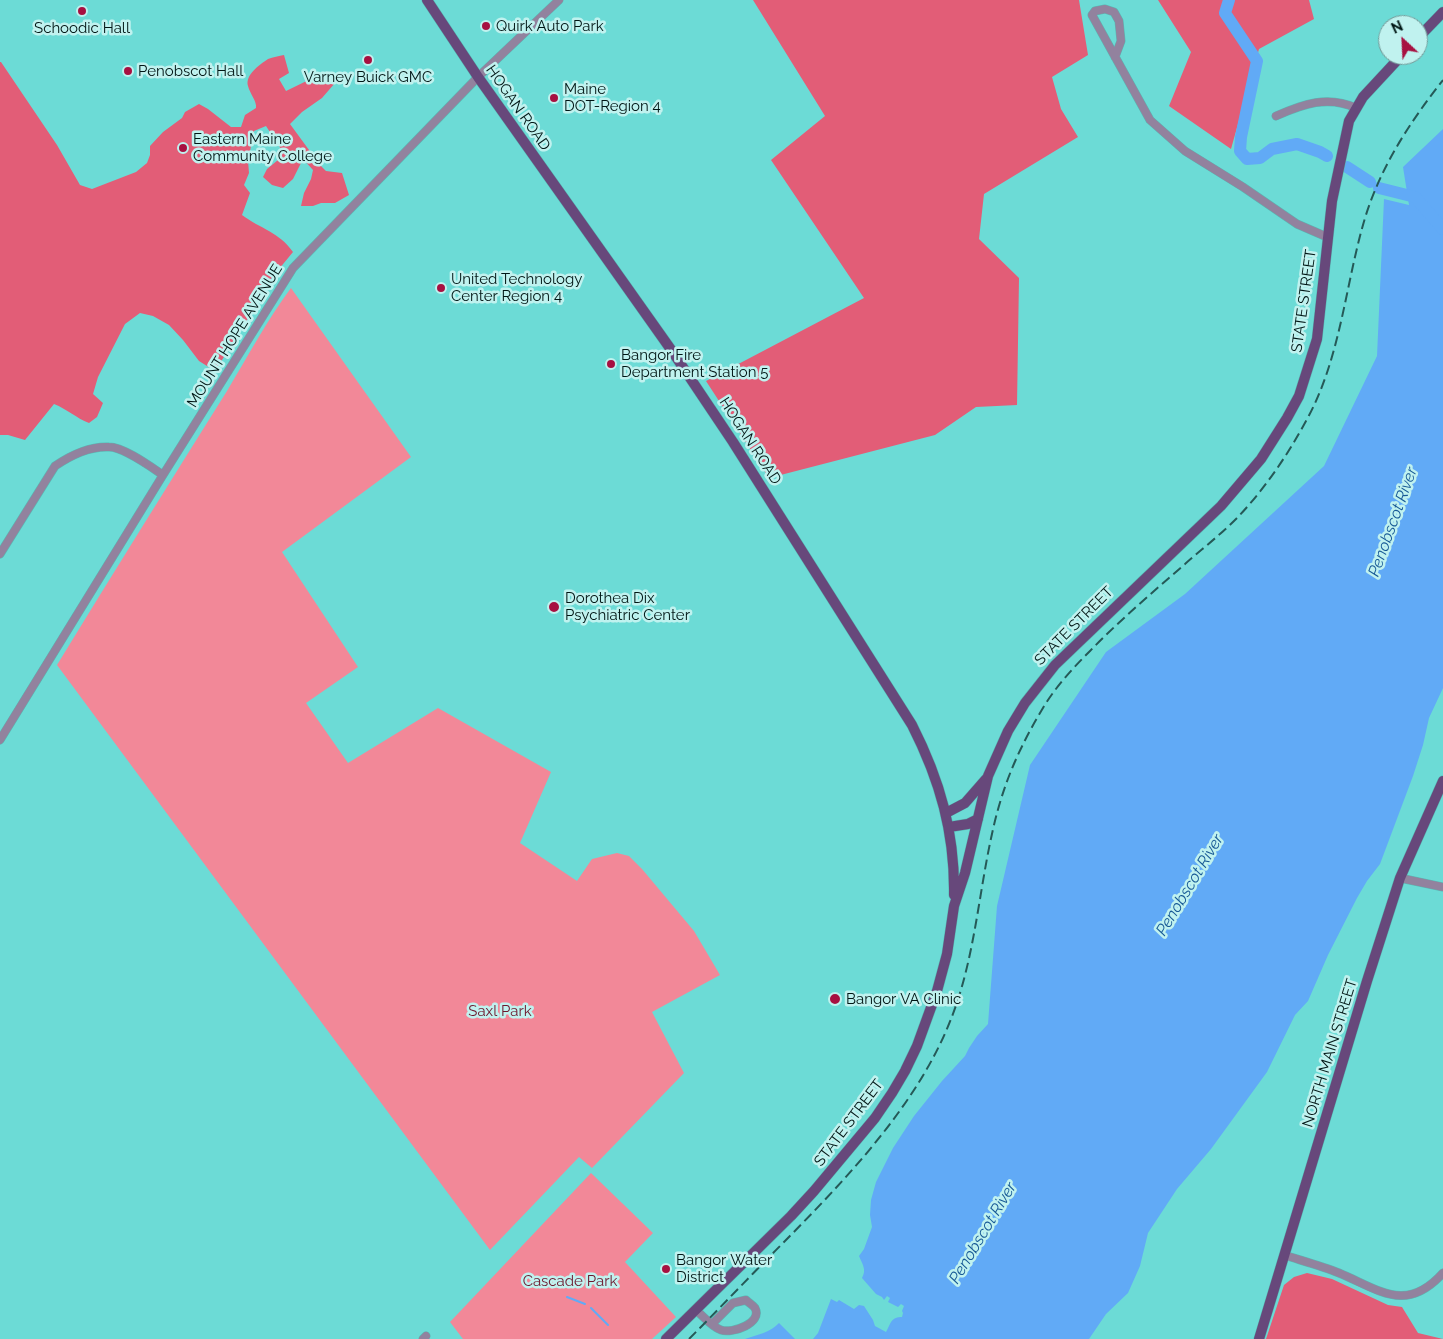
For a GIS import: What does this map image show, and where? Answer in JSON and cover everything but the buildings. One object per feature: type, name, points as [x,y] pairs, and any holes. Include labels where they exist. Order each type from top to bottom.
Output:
[{"type":"main road","name":"HOGAN ROAD","points":[[427,0],[478,77],[672,351],[733,442],[912,725],[926,752],[946,813],[954,880],[954,906]]},
{"type":"main road","points":[[1428,28],[1443,12]]},
{"type":"main road","name":"STATE STREET","points":[[666,1339],[814,1191],[875,1118],[905,1071],[917,1046],[937,992],[947,954],[954,906],[965,872],[988,776],[1008,731],[1025,704],[1054,665],[1221,506],[1261,459],[1276,437],[1299,396],[1315,346],[1332,201],[1349,121],[1374,84],[1392,65]]},
{"type":"main road","points":[[946,813],[965,803],[988,776]]},
{"type":"main road","name":"NORTH MAIN STREET","points":[[1259,1339],[1400,878],[1443,780]]},
{"type":"main road","points":[[949,827],[968,824],[978,819]]},
{"type":"street","name":"MOUNT HOPE AVENUE","points":[[0,740],[293,268],[478,77],[559,0]]},
{"type":"street","points":[[1115,57],[1121,41],[1119,21],[1114,12],[1105,9],[1095,11],[1092,16],[1150,120],[1185,150],[1296,224],[1327,237]]},
{"type":"street","points":[[1276,116],[1305,104],[1322,101],[1347,104],[1356,108]]},
{"type":"street","points":[[0,554],[55,466],[67,458],[93,448],[110,446],[136,457],[163,475]]},
{"type":"street","points":[[1400,878],[1443,888]]},
{"type":"street","points":[[1284,1255],[1338,1272],[1386,1294],[1404,1296],[1417,1293],[1427,1288],[1443,1273]]},
{"type":"street","points":[[696,1310],[712,1324],[721,1330],[730,1332],[742,1328],[754,1319],[755,1309],[746,1300],[733,1303],[712,1324]]},
{"type":"green space","name":"Saxl Park","points":[[291,288],[411,457],[282,552],[358,667],[306,703],[348,763],[438,708],[551,772],[520,843],[577,881],[592,859],[617,853],[629,856],[694,931],[720,975],[652,1012],[684,1073],[592,1168],[579,1157],[490,1250],[57,665],[266,325]]},
{"type":"green space","name":"Cascade Park","points":[[591,1173],[653,1233],[625,1262],[676,1317],[652,1339],[463,1339],[450,1322]]},
{"type":"shaded area","points":[[753,0],[1079,0],[1088,55],[1052,77],[1061,109],[1078,137],[984,194],[979,239],[1019,278],[1017,405],[976,407],[935,435],[769,478],[706,381],[864,298],[771,160],[825,116]]},
{"type":"shaded area","points":[[1158,0],[1309,0],[1314,19],[1259,49],[1231,149],[1169,106],[1191,52]]},
{"type":"shaded area","points":[[284,55],[289,73],[279,79],[286,91],[325,72],[331,73],[335,83],[322,98],[302,112],[290,124],[326,171],[342,173],[349,195],[335,203],[301,206],[313,170],[303,159],[293,179],[283,188],[272,185],[263,177],[267,169],[278,160],[281,149],[266,126],[254,131],[248,161],[249,173],[244,185],[250,193],[242,215],[276,235],[293,252],[265,286],[246,322],[215,371],[199,361],[169,325],[153,316],[140,313],[125,324],[98,377],[93,394],[103,403],[97,417],[89,423],[54,404],[25,440],[8,435],[0,435],[0,62],[57,145],[80,185],[92,189],[136,172],[147,163],[150,155],[150,146],[163,132],[182,118],[185,112],[199,104],[231,127],[241,127],[245,115],[256,108],[248,86],[251,74],[268,59]]},
{"type":"shaded area","points":[[1307,1273],[1332,1279],[1388,1305],[1402,1307],[1418,1333],[1443,1339],[1266,1339],[1284,1285],[1294,1277]]},
{"type":"water","name":"Penobscot River","points":[[1443,129],[1443,688],[1429,718],[1413,776],[1380,864],[1357,898],[1328,955],[1308,1001],[1295,1015],[1267,1072],[1211,1149],[1177,1189],[1148,1233],[1140,1266],[1128,1293],[1106,1314],[1089,1339],[813,1339],[818,1333],[831,1299],[837,1302],[839,1300],[854,1309],[859,1305],[864,1306],[875,1326],[886,1332],[893,1319],[902,1317],[904,1306],[901,1304],[898,1307],[888,1302],[890,1298],[887,1296],[884,1300],[862,1278],[864,1269],[859,1256],[864,1249],[872,1227],[870,1215],[871,1200],[876,1182],[893,1148],[914,1116],[965,1056],[977,1036],[988,1024],[997,906],[1030,765],[1106,652],[1185,594],[1324,466],[1377,356],[1384,199],[1409,205],[1403,167]]},
{"type":"water","points":[[779,1323],[795,1339],[745,1339],[768,1331]]},
{"type":"waterway","points":[[1229,0],[1225,13],[1257,61],[1241,137],[1240,151],[1247,159],[1260,158],[1272,149],[1297,144],[1327,156]]},
{"type":"waterway","points":[[1347,167],[1370,182]]},
{"type":"waterway","points":[[1379,188],[1415,197],[1443,229]]},
{"type":"waterway","points":[[567,1297],[585,1304]]},
{"type":"waterway","points":[[591,1308],[608,1325]]},
{"type":"railway","points":[[689,1339],[808,1218],[856,1166],[879,1138],[920,1081],[937,1050],[960,994],[967,969],[997,813],[1017,756],[1046,703],[1072,669],[1125,617],[1236,519],[1265,484],[1291,447],[1318,397],[1327,372],[1335,347],[1358,243],[1379,180],[1408,128],[1443,80]]},
{"type":"place","name":"Schoodic Hall","points":[[82,11]]},
{"type":"place","name":"Quirk Auto Park","points":[[486,26]]},
{"type":"place","name":"Varney Buick GMC","points":[[368,60]]},
{"type":"place","name":"Penobscot Hall","points":[[128,71]]},
{"type":"place","name":"Maine DOT-Region 4","points":[[554,98]]},
{"type":"place","name":"Eastern Maine Community College","points":[[183,148]]},
{"type":"place","name":"United Technology Center Region 4","points":[[441,288]]},
{"type":"place","name":"Bangor Fire Department Station 5","points":[[611,364]]},
{"type":"place","name":"Dorothea Dix Psychiatric Center","points":[[554,607]]},
{"type":"place","name":"Bangor VA Clinic","points":[[835,999]]},
{"type":"place","name":"Bangor Water District","points":[[666,1269]]}]
